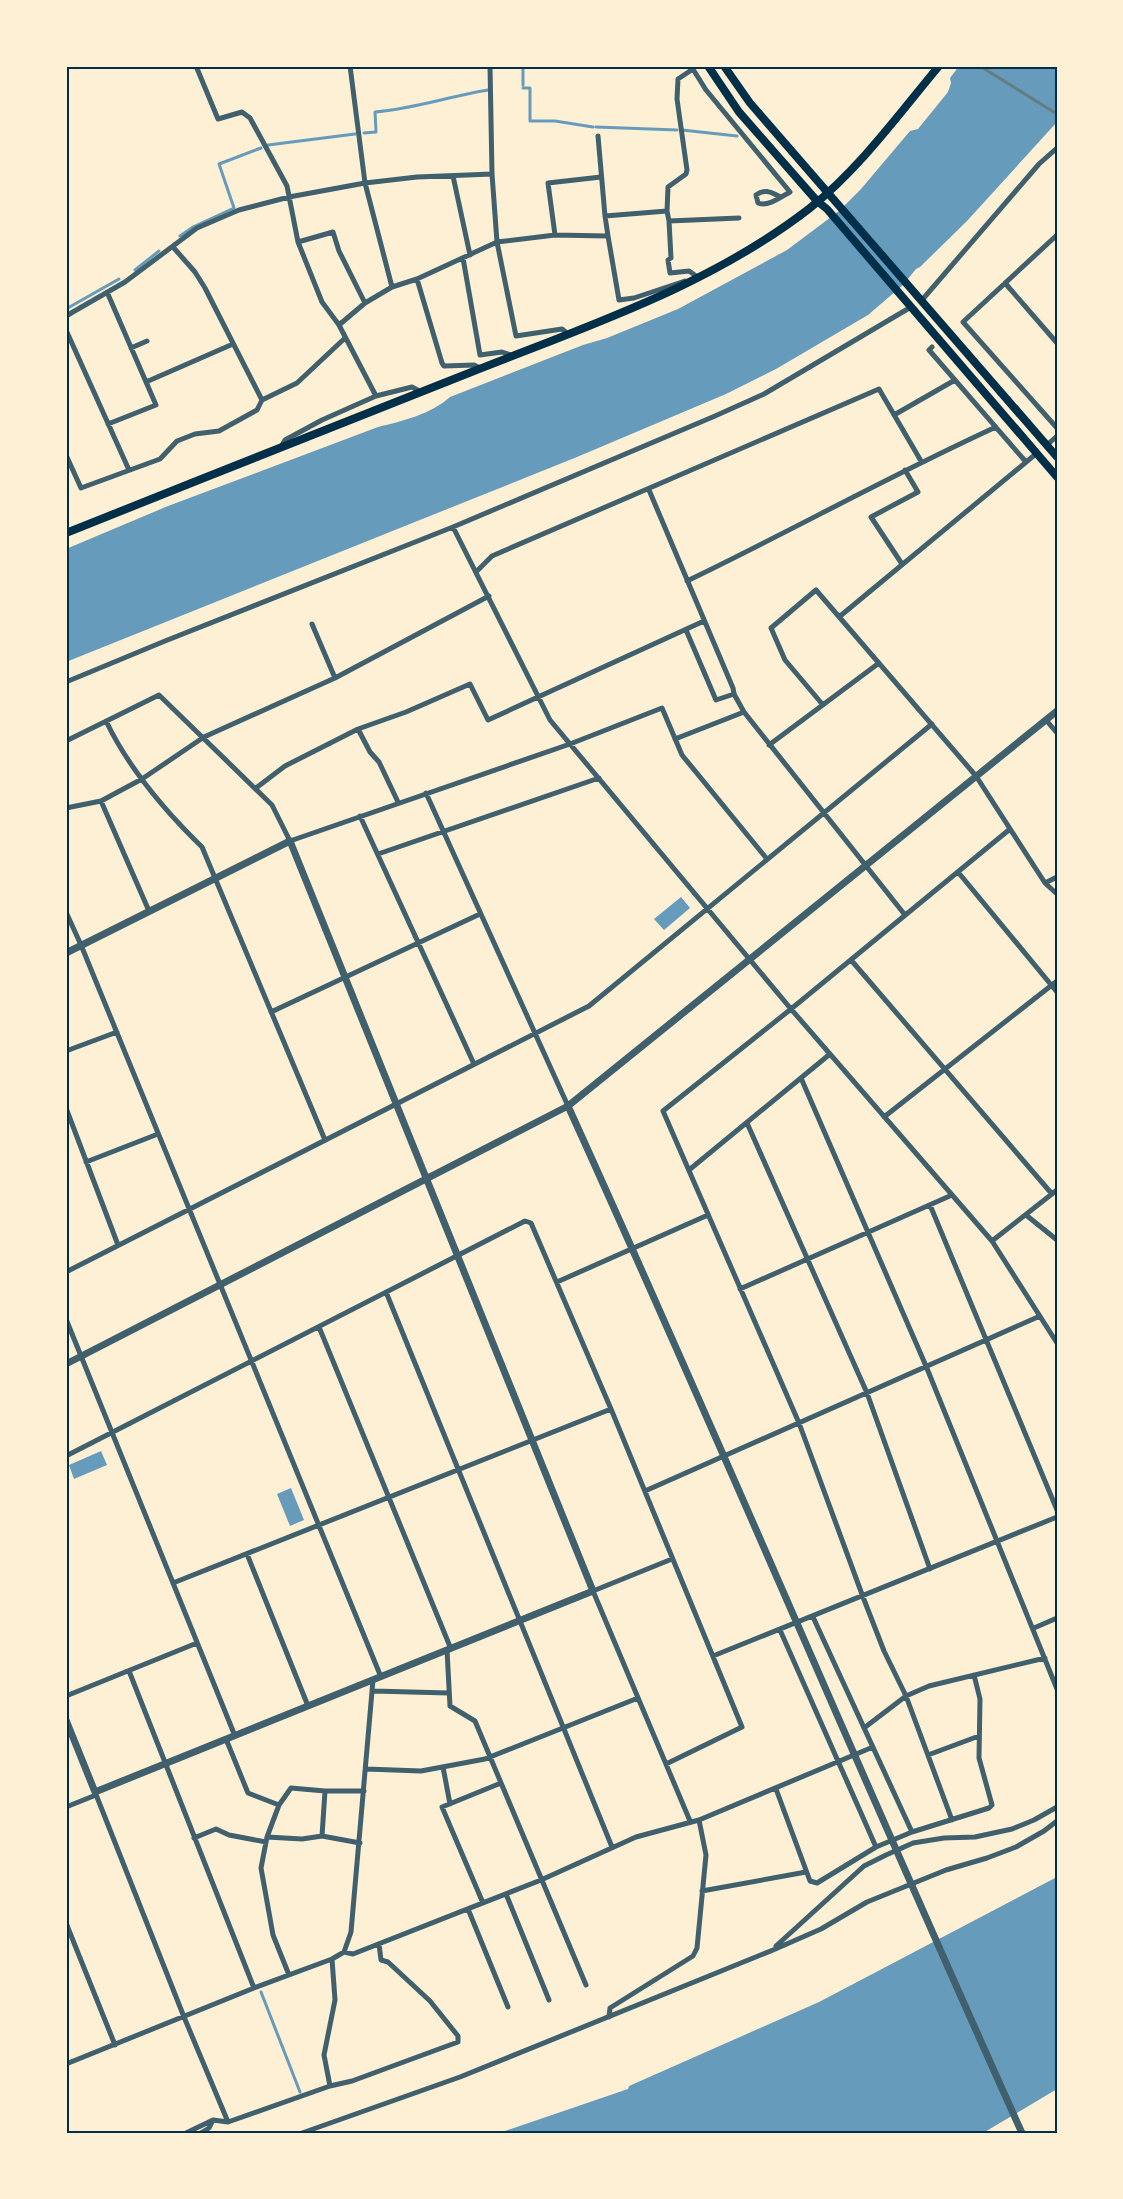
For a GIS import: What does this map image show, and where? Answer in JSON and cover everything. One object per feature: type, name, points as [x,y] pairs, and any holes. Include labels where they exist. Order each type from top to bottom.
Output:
[{"type":"main road","points":[[708,66],[739,112],[817,201],[827,209],[1057,477]]},
{"type":"main road","points":[[724,66],[750,103],[1057,457]]},
{"type":"main road","points":[[66,533],[568,334],[699,278],[747,250],[817,201],[864,158],[939,66]]},
{"type":"street","points":[[196,66],[218,119],[242,112],[250,117],[275,162],[287,186],[298,242],[322,302],[339,325],[376,396]]},
{"type":"street","points":[[350,66],[365,183],[392,287]]},
{"type":"street","points":[[490,66],[492,174],[497,242],[516,336],[562,329],[568,334]]},
{"type":"street","points":[[699,278],[689,271],[670,273],[668,260],[671,258],[667,211],[668,187],[686,174],[687,170],[676,99],[678,79],[692,67],[706,90],[790,192],[781,197]]},
{"type":"street","points":[[598,136],[605,216],[619,300],[634,298],[675,283],[699,278]]},
{"type":"street","points":[[922,300],[1039,164],[1057,148]]},
{"type":"street","points":[[66,316],[125,282],[197,228],[239,210],[289,197],[365,183],[492,174]]},
{"type":"street","points":[[453,176],[470,255]]},
{"type":"street","points":[[555,235],[548,183],[601,177]]},
{"type":"street","points":[[605,216],[667,211]]},
{"type":"street","points":[[669,221],[739,218]]},
{"type":"street","points":[[298,242],[333,232],[339,251],[365,303]]},
{"type":"street","points":[[339,325],[365,303],[392,287],[417,279],[497,242],[555,235],[608,236]]},
{"type":"street","points":[[1057,235],[962,323],[1057,428]]},
{"type":"street","points":[[173,247],[195,272],[262,400]]},
{"type":"street","points":[[463,258],[480,355],[502,352],[512,356]]},
{"type":"street","points":[[417,279],[444,366],[474,365],[480,368]]},
{"type":"street","points":[[1005,283],[1057,343]]},
{"type":"street","points":[[107,292],[156,405],[108,424]]},
{"type":"street","points":[[66,682],[453,527],[665,439],[764,394],[911,307]]},
{"type":"street","points":[[66,330],[129,470]]},
{"type":"street","points":[[66,455],[81,488],[160,459],[177,441],[195,434],[219,430],[257,410],[262,400],[297,383],[345,338]]},
{"type":"street","points":[[131,348],[147,341]]},
{"type":"street","points":[[146,382],[233,344]]},
{"type":"street","points":[[932,347],[929,350],[1026,462]]},
{"type":"street","points":[[894,415],[955,380]]},
{"type":"street","points":[[280,447],[285,440],[322,420],[376,396],[412,387],[421,392]]},
{"type":"street","points":[[476,572],[492,556],[879,389],[921,461]]},
{"type":"street","points":[[687,581],[781,536],[921,461],[996,427]]},
{"type":"street","points":[[1047,445],[1057,436]]},
{"type":"street","points":[[839,617],[1037,453]]},
{"type":"street","points":[[902,564],[871,517],[918,492],[905,470]]},
{"type":"street","points":[[649,490],[734,694],[744,712],[905,915]]},
{"type":"street","points":[[453,527],[550,720],[791,1009],[992,1241],[1057,1343]]},
{"type":"street","points":[[823,705],[785,660],[771,628],[816,591],[976,776],[1045,883],[1057,894]]},
{"type":"street","points":[[66,808],[101,801],[142,779],[204,737],[335,678],[489,596]]},
{"type":"street","points":[[256,788],[285,766],[358,729],[406,712],[470,684],[488,720],[704,621]]},
{"type":"street","points":[[312,624],[335,678]]},
{"type":"street","points":[[686,630],[716,700],[734,694]]},
{"type":"street","points":[[769,745],[879,663]]},
{"type":"street","points":[[66,741],[159,695],[272,805],[290,841],[593,1592],[690,1821]]},
{"type":"street","points":[[66,952],[290,841],[570,744],[662,708],[682,755],[767,859]]},
{"type":"street","points":[[66,1364],[568,1106],[1057,711]]},
{"type":"street","points":[[675,739],[744,712]]},
{"type":"street","points":[[1046,720],[1057,733]]},
{"type":"street","points":[[106,721],[120,749],[142,779],[172,817],[202,847],[325,1140]]},
{"type":"street","points":[[66,1272],[589,1006],[932,724]]},
{"type":"street","points":[[358,729],[370,752],[379,762],[398,802]]},
{"type":"street","points":[[378,854],[599,778]]},
{"type":"street","points":[[426,793],[633,1248],[916,1899],[1022,2133]]},
{"type":"street","points":[[101,801],[149,910]]},
{"type":"street","points":[[360,816],[474,1064]]},
{"type":"street","points":[[952,1820],[906,1696],[884,1651],[863,1597],[799,1423],[663,1111],[1010,829]]},
{"type":"street","points":[[958,872],[1057,992]]},
{"type":"street","points":[[1045,883],[1057,878]]},
{"type":"street","points":[[66,912],[381,1677]]},
{"type":"street","points":[[271,1012],[480,914]]},
{"type":"street","points":[[851,960],[1054,1192],[992,1241]]},
{"type":"street","points":[[884,1117],[1057,981]]},
{"type":"street","points":[[66,1051],[117,1032]]},
{"type":"street","points":[[689,1170],[830,1054]]},
{"type":"street","points":[[801,1078],[926,1366],[1057,1689]]},
{"type":"street","points":[[67,1112],[118,1245]]},
{"type":"street","points":[[747,1123],[867,1393],[930,1569]]},
{"type":"street","points":[[86,1162],[158,1134]]},
{"type":"street","points":[[740,1288],[952,1195]]},
{"type":"street","points":[[930,1205],[1057,1510]]},
{"type":"street","points":[[557,1282],[708,1215]]},
{"type":"street","points":[[1026,1215],[1057,1240]]},
{"type":"street","points":[[66,1456],[457,1255],[525,1221],[531,1223],[611,1409],[742,1727],[666,1764]]},
{"type":"street","points":[[386,1292],[612,1847]]},
{"type":"street","points":[[645,1491],[1040,1316]]},
{"type":"street","points":[[66,1319],[235,1736]]},
{"type":"street","points":[[319,1327],[449,1650],[450,1706],[475,1721],[586,1985]]},
{"type":"street","points":[[173,1583],[611,1409]]},
{"type":"street","points":[[713,1656],[797,1624],[1057,1517]]},
{"type":"street","points":[[247,1554],[308,1706]]},
{"type":"street","points":[[66,1807],[226,1739],[672,1559]]},
{"type":"street","points":[[813,1617],[912,1832]]},
{"type":"street","points":[[1034,1628],[1057,1618]]},
{"type":"street","points":[[780,1630],[876,1847]]},
{"type":"street","points":[[66,1696],[197,1644]]},
{"type":"street","points":[[864,1728],[906,1696],[929,1686],[1046,1658]]},
{"type":"street","points":[[129,1671],[254,1988]]},
{"type":"street","points":[[776,1789],[806,1872],[810,1881],[816,1883],[876,1847],[912,1832],[989,1808],[992,1805],[979,1758],[980,1699],[974,1675]]},
{"type":"street","points":[[66,2064],[332,1959],[344,1952],[351,1937],[373,1680]]},
{"type":"street","points":[[373,1691],[449,1693]]},
{"type":"street","points":[[366,1769],[420,1771],[490,1757],[638,1698]]},
{"type":"street","points":[[66,1720],[228,2122]]},
{"type":"street","points":[[928,1755],[979,1736]]},
{"type":"street","points":[[226,1739],[248,1793],[279,1805]]},
{"type":"street","points":[[344,1952],[353,1954],[379,1944],[541,1880],[636,1837],[699,1820],[873,1748]]},
{"type":"street","points":[[443,1767],[450,1804]]},
{"type":"street","points":[[483,1903],[442,1807],[501,1783]]},
{"type":"street","points":[[289,1975],[273,1935],[261,1868],[266,1840],[279,1805],[291,1788],[364,1791]]},
{"type":"street","points":[[322,1836],[325,1791]]},
{"type":"street","points":[[773,1950],[864,1866],[879,1858],[913,1843],[944,1838],[975,1837],[1012,1829],[1057,1807]]},
{"type":"street","points":[[609,2018],[610,2008],[693,1956],[697,1948],[706,1855],[699,1820]]},
{"type":"street","points":[[302,2133],[460,2077],[609,2018],[821,1929],[867,1902],[946,1870],[1016,1847],[1057,1821]]},
{"type":"street","points":[[195,1838],[216,1828],[229,1835],[266,1840],[322,1836],[360,1843]]},
{"type":"street","points":[[702,1891],[806,1872]]},
{"type":"street","points":[[506,1894],[549,2000]]},
{"type":"street","points":[[468,1909],[508,2007]]},
{"type":"street","points":[[66,1923],[115,2045]]},
{"type":"street","points":[[186,2133],[213,2120],[228,2122],[330,2086],[352,2081],[458,2042],[458,2036],[430,2001],[388,1962],[381,1960],[379,1944]]},
{"type":"street","points":[[330,2086],[324,2055],[335,2000],[332,1959]]},
{"type":"street","points":[[201,2133],[209,2128],[213,2120]]},
{"type":"water","points":[[959,66],[1057,66],[1057,122],[967,221],[916,269],[903,285],[868,315],[776,369],[726,394],[577,457],[66,662],[66,549],[168,506],[378,427],[416,416],[450,397],[678,309],[787,250],[839,211],[861,189],[910,131],[918,129],[948,92],[950,78]]},
{"type":"water","points":[[681,897],[690,908],[664,930],[654,919]]},
{"type":"water","points":[[101,1451],[107,1465],[74,1479],[69,1465]]},
{"type":"water","points":[[291,1488],[304,1520],[290,1526],[277,1494]]},
{"type":"water","points":[[1057,1877],[1057,2089],[983,2133],[499,2133],[628,2089],[629,2086],[819,2002]]},
{"type":"waterway","points":[[523,66],[523,85]]},
{"type":"waterway","points":[[523,88],[530,88],[530,121],[555,121],[593,127]]},
{"type":"waterway","points":[[364,133],[376,132],[375,112],[488,90]]},
{"type":"waterway","points":[[596,127],[677,130]]},
{"type":"waterway","points":[[682,130],[737,136]]},
{"type":"waterway","points":[[268,145],[355,134]]},
{"type":"waterway","points":[[180,236],[193,227],[234,208],[219,164],[261,148]]},
{"type":"waterway","points":[[135,270],[159,251]]},
{"type":"waterway","points":[[66,309],[119,279]]},
{"type":"waterway","points":[[261,1992],[300,2092]]},
{"type":"railway","points":[[980,66],[1057,114]]}]
